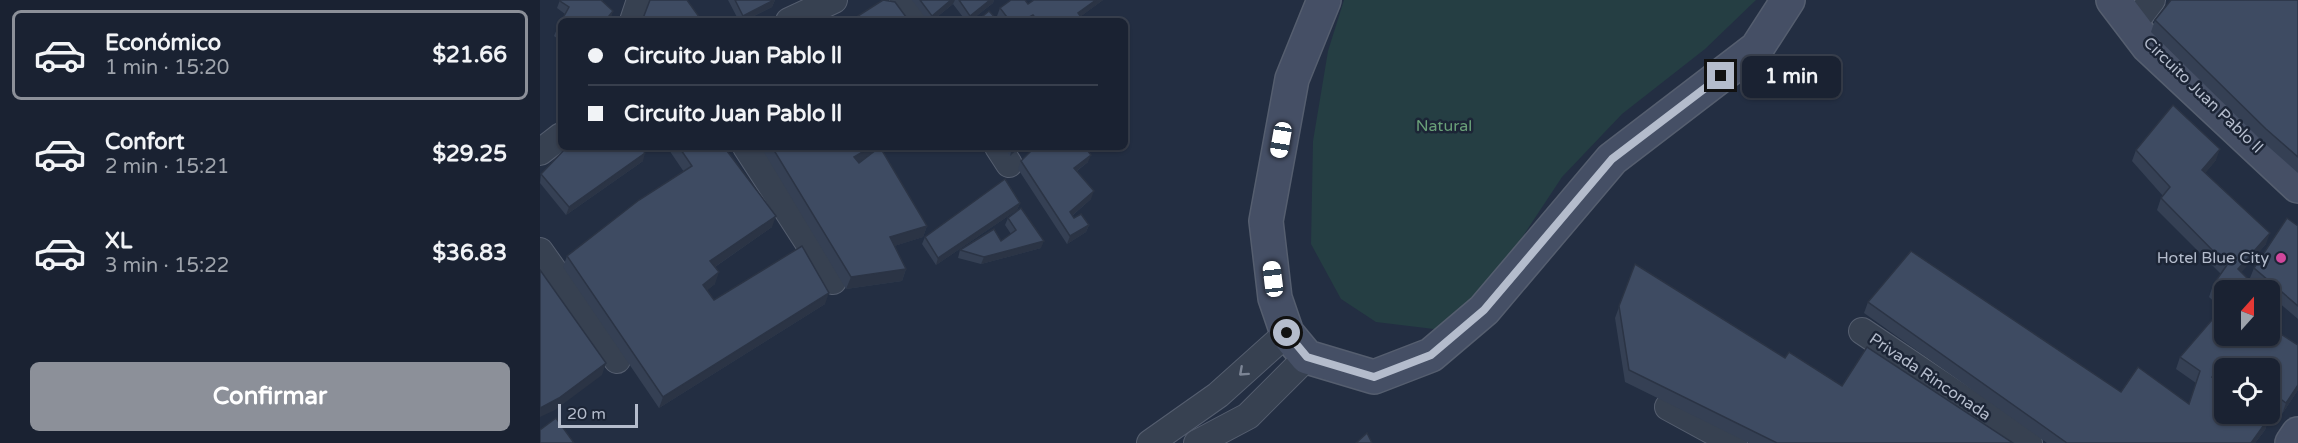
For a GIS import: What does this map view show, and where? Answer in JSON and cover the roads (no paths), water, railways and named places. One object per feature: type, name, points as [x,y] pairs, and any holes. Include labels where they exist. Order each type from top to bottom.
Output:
[{"type":"main road","points":[[1324,0],[1292,79],[1266,221],[1275,298],[1297,345],[1374,377],[1431,355],[1484,310],[1612,159],[1757,48],[1788,0]]},
{"type":"main road","name":"Circuito Juan Pablo ll","points":[[2133,8],[2148,46],[2298,186]]},
{"type":"main road","points":[[2292,443],[2298,434]]},
{"type":"street","points":[[634,18],[640,0]]},
{"type":"street","points":[[795,18],[834,0]]},
{"type":"street","points":[[903,0],[915,18]]},
{"type":"street","points":[[540,152],[558,138]]},
{"type":"street","points":[[748,150],[833,281]]},
{"type":"street","points":[[540,251],[617,360]]},
{"type":"street","name":"Privada Rinconada","points":[[1862,331],[2029,443]]},
{"type":"street","points":[[1150,443],[1218,395],[1297,345]]},
{"type":"street","points":[[1197,443],[1248,416],[1297,345]]},
{"type":"street","points":[[1668,407],[1734,443]]},
{"type":"place","name":"Hotel Blue City","points":[[2281,258]]},
{"type":"park label","name":"Natural","points":[[1444,126]]}]
